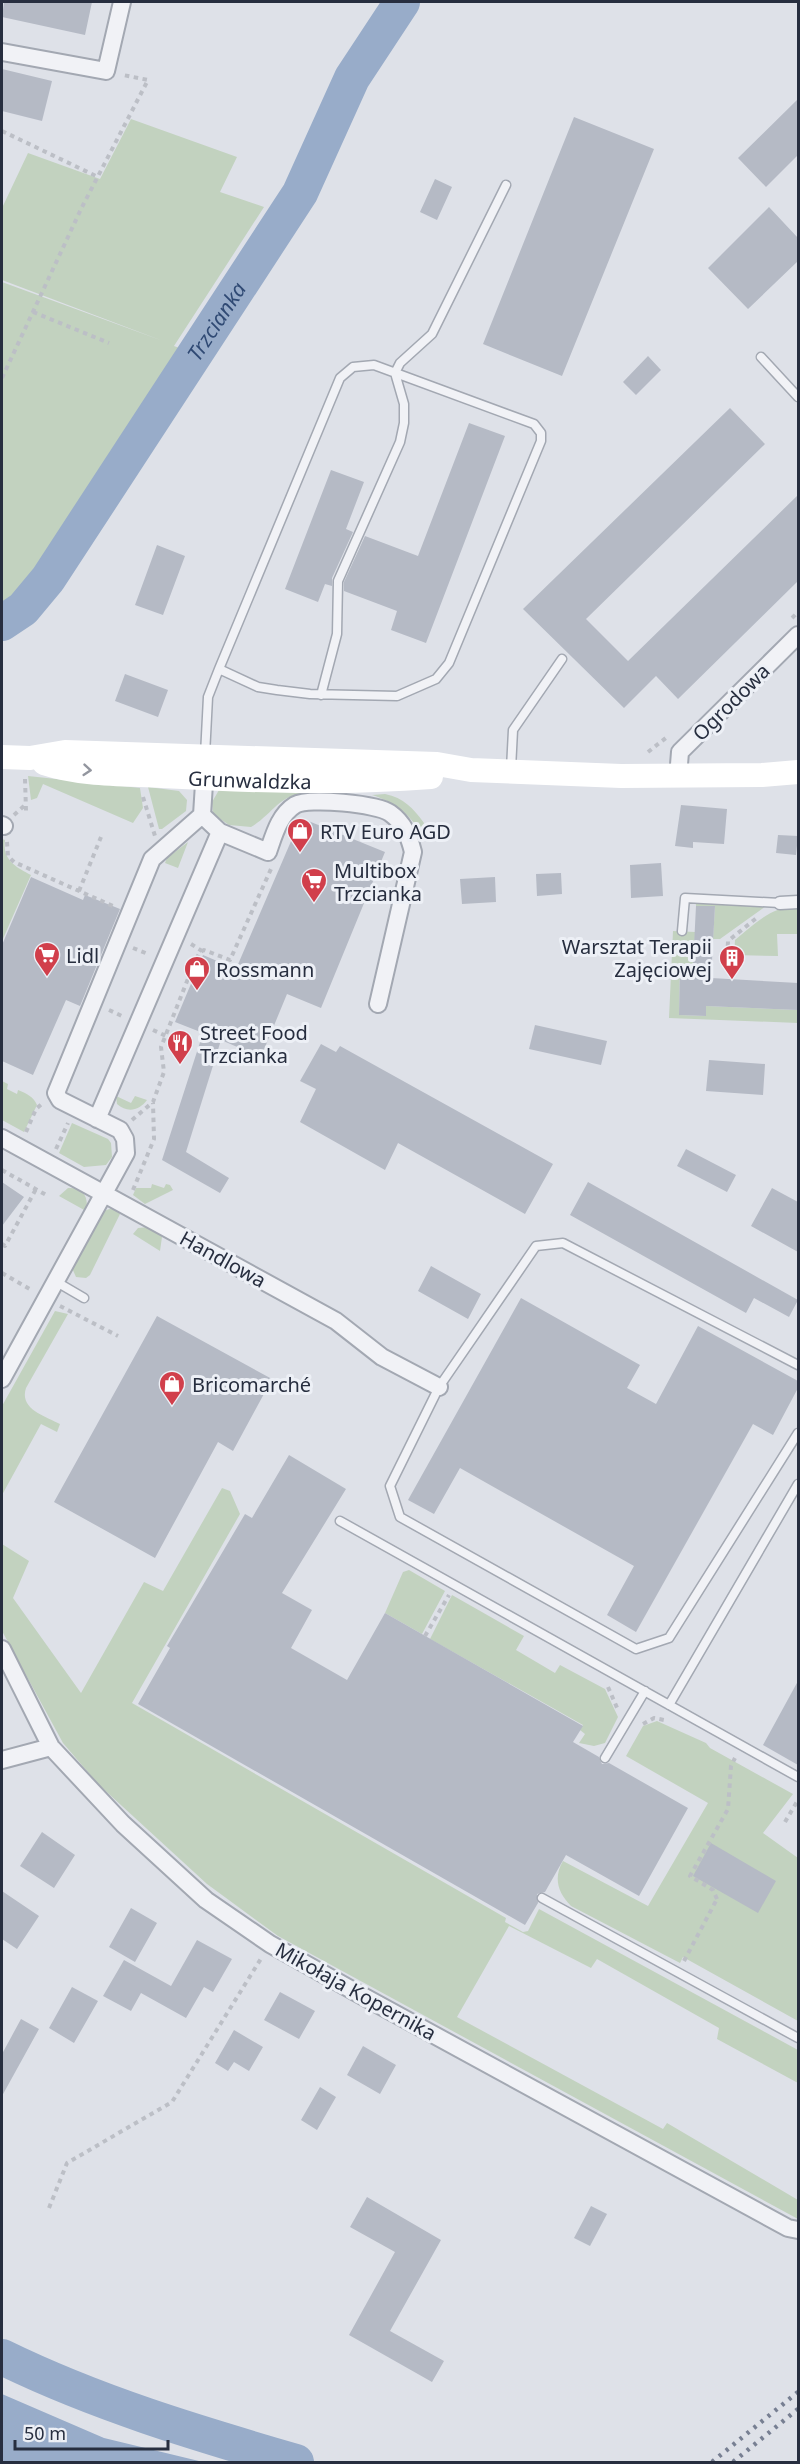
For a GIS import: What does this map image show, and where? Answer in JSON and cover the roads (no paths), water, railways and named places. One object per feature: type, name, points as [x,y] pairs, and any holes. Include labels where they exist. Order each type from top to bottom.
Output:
[{"type":"main road","name":"Grunwaldzka","points":[[2,757],[27,766],[62,768],[396,763],[453,765],[471,770]]},
{"type":"main road","name":"Grunwaldzka","points":[[205,767],[378,781],[448,775],[471,770],[678,777],[798,772]]},
{"type":"street","points":[[2,52],[106,71],[122,2]]},
{"type":"street","name":"Ogrodowa","points":[[678,777],[680,752],[798,635]]},
{"type":"street","points":[[2,1379],[126,1153],[125,1139],[120,1130],[60,1100],[56,1093],[152,860],[202,815],[205,767]]},
{"type":"street","points":[[202,815],[220,832],[268,852],[286,812],[298,803],[324,802],[373,806],[388,811],[401,823],[409,836],[413,852],[378,1004]]},
{"type":"street","points":[[97,1119],[220,832]]},
{"type":"street","points":[[780,903],[798,902]]},
{"type":"street","name":"Handlowa","points":[[2,1138],[336,1321],[382,1357],[439,1387]]},
{"type":"street","name":"Mikołaja Kopernika","points":[[2,1649],[51,1747],[123,1824],[198,1893],[270,1944],[788,2228],[798,2230]]},
{"type":"street","points":[[2,1760],[51,1747]]},
{"type":"lane","points":[[321,695],[337,634],[338,581],[402,432],[404,404],[395,373],[400,363],[432,334],[506,185]]},
{"type":"lane","points":[[761,357],[798,397]]},
{"type":"lane","points":[[205,767],[208,697],[219,669],[340,378],[352,368],[374,365],[534,424],[541,432],[542,441],[449,663],[436,679],[397,696],[321,695],[258,687],[219,669]]},
{"type":"lane","points":[[511,771],[513,730],[562,659]]},
{"type":"lane","points":[[681,931],[685,898],[780,903]]},
{"type":"lane","points":[[798,1365],[563,1243],[536,1246],[439,1387],[390,1486],[400,1517],[636,1649],[669,1638],[798,1433]]},
{"type":"lane","points":[[55,1281],[84,1298]]},
{"type":"lane","points":[[669,1704],[798,1484]]},
{"type":"lane","points":[[340,1521],[798,1777]]},
{"type":"lane","points":[[605,1758],[645,1691]]},
{"type":"lane","points":[[542,1898],[798,2038]]},
{"type":"water","points":[[2,2394],[104,2438],[203,2462],[2,2462]]},
{"type":"waterway","name":"Trzcianka","points":[[2,623],[23,609],[48,579],[300,193],[352,78],[402,2]]},
{"type":"waterway","name":"Trzcianka","points":[[2,2357],[110,2403],[296,2462]]},
{"type":"railway","points":[[712,2462],[798,2392]]},
{"type":"railway","points":[[733,2462],[798,2409]]},
{"type":"place","name":"RTV Euro AGD","points":[[300,854]]},
{"type":"place","name":"Multibox Trzcianka","points":[[314,904]]},
{"type":"place","name":"Lidl","points":[[47,978]]},
{"type":"place","name":"Warsztat Terapii Zajęciowej","points":[[732,981]]},
{"type":"place","name":"Rossmann","points":[[197,992]]},
{"type":"place","name":"Street Food Trzcianka","points":[[180,1066]]},
{"type":"place","name":"Bricomarché","points":[[172,1407]]}]
